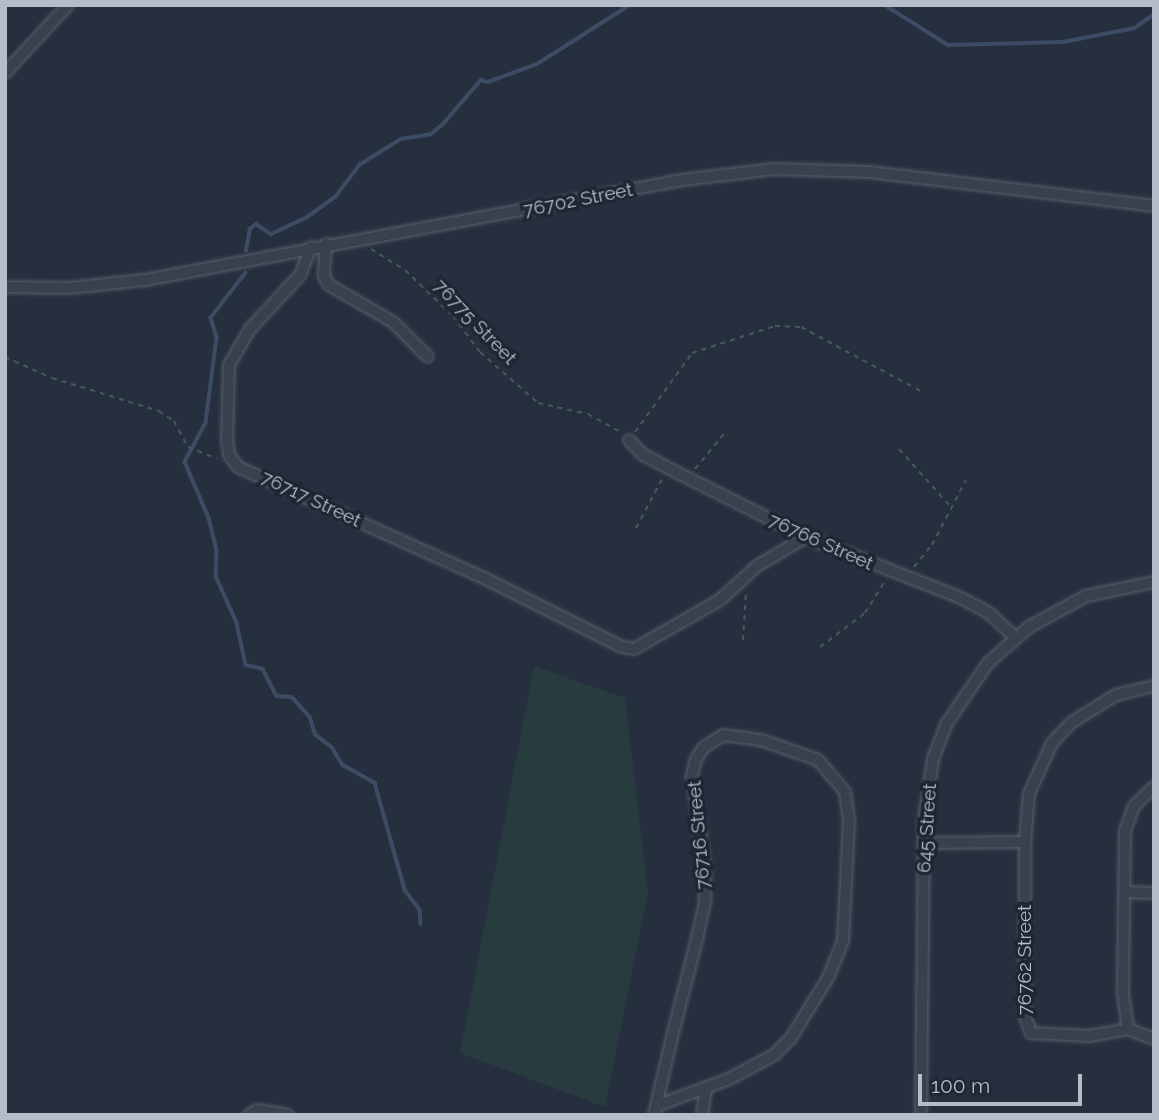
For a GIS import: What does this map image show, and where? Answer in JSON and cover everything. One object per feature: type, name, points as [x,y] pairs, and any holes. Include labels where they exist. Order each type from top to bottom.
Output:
[{"type":"street","points":[[5,73],[68,5]]},
{"type":"street","name":"76702 Street","points":[[5,287],[98,287],[682,180],[774,169],[870,172],[1154,206]]},
{"type":"street","points":[[326,244],[324,276],[329,285],[393,322],[428,357]]},
{"type":"street","points":[[238,467],[229,455],[227,439],[229,365],[250,329],[300,275],[311,247]]},
{"type":"street","name":"76766 Street","points":[[629,440],[642,454],[806,537],[961,598],[989,613],[1015,637]]},
{"type":"street","name":"76717 Street","points":[[238,467],[486,579],[622,647],[645,647],[720,600],[748,574]]},
{"type":"street","points":[[748,574],[806,537]]},
{"type":"street","name":"645 Street","points":[[921,1115],[927,788],[947,723],[977,676],[1015,637],[1086,596],[1154,582]]},
{"type":"street","name":"76762 Street","points":[[1128,1029],[1054,1036],[1035,1035],[1028,1029],[1025,842],[1029,794],[1052,743],[1091,709],[1116,695],[1154,686]]},
{"type":"street","name":"76716 Street","points":[[655,1110],[705,901],[705,866],[692,776],[704,747],[724,735],[761,740],[818,760],[845,792],[849,842],[843,941],[829,976],[791,1038],[774,1055],[706,1089]]},
{"type":"street","points":[[1154,787],[1134,806],[1126,822],[1123,992],[1128,1029],[1154,1039]]},
{"type":"street","points":[[924,843],[1025,842]]},
{"type":"street","points":[[1126,892],[1154,893]]},
{"type":"street","points":[[655,1110],[706,1089]]},
{"type":"street","points":[[702,1115],[706,1089]]},
{"type":"street","points":[[249,1115],[257,1110],[288,1115]]},
{"type":"path","name":"76775 Street","points":[[369,248],[405,270],[453,316],[480,352],[538,402],[588,414],[629,440]]},
{"type":"path","points":[[629,440],[692,353],[775,326],[801,327],[922,392]]},
{"type":"path","name":"76717 Street","points":[[5,357],[52,378],[159,411],[174,421],[194,452],[238,467]]},
{"type":"path","points":[[688,478],[727,430]]},
{"type":"path","points":[[899,449],[951,508]]},
{"type":"path","points":[[636,528],[668,468]]},
{"type":"path","points":[[906,576],[932,545],[966,480]]},
{"type":"path","points":[[820,647],[864,613],[890,572]]},
{"type":"path","points":[[743,640],[748,574]]},
{"type":"green space","points":[[534,666],[625,698],[648,892],[605,1107],[460,1053]]},
{"type":"waterway","points":[[246,251],[250,229],[256,224],[271,234],[306,218],[336,196],[359,165],[401,139],[431,134],[481,80],[488,82],[537,64],[630,5]]},
{"type":"waterway","points":[[885,5],[948,45],[1063,42],[1135,28],[1154,14]]},
{"type":"waterway","points":[[246,273],[211,318],[217,338],[206,423],[185,462],[209,518],[217,550],[216,576],[237,623],[246,665],[263,669],[277,696],[292,697],[310,717],[316,735],[332,747],[343,765],[375,783],[405,890],[420,910],[421,924]]}]
